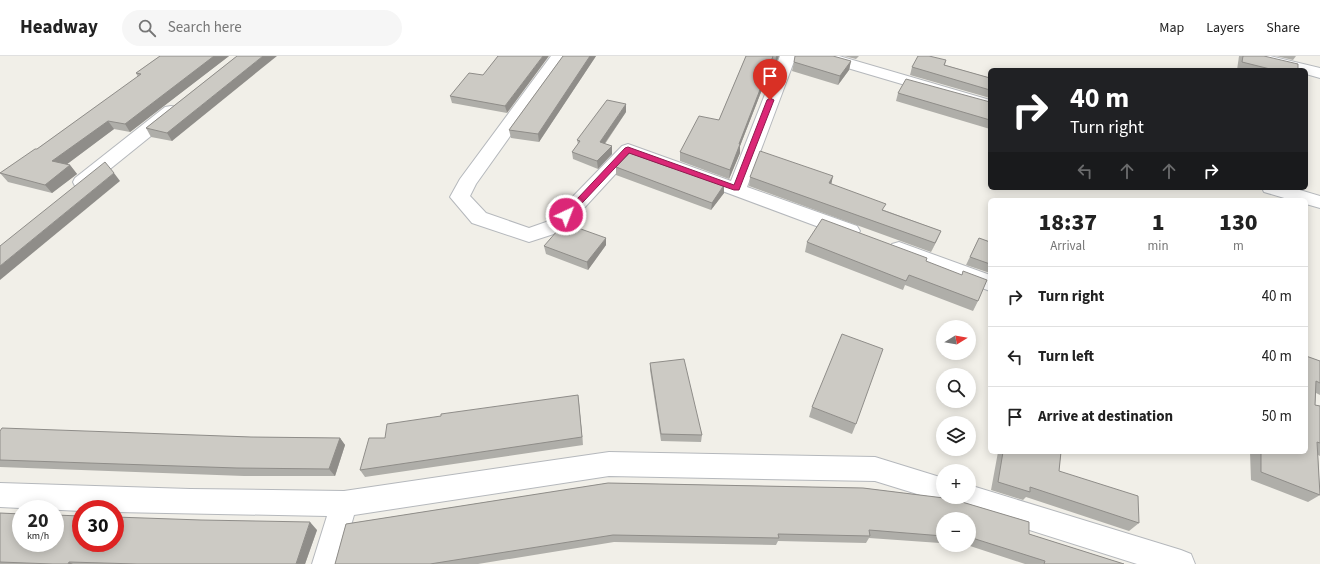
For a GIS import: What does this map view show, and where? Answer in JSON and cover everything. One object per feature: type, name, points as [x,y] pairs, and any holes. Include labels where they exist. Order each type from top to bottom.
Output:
[{"type":"street","points":[[558,56],[467,183],[460,197],[479,218],[529,235],[556,226],[628,150],[736,188],[863,236]]},
{"type":"street","points":[[736,188],[788,56]]},
{"type":"street","points":[[822,56],[988,104]]},
{"type":"street","points":[[1251,56],[1300,68]]},
{"type":"street","points":[[1308,70],[1320,73]]},
{"type":"street","points":[[68,194],[185,100]]},
{"type":"street","points":[[1278,190],[1306,198]]},
{"type":"street","points":[[1308,199],[1320,202]]},
{"type":"street","points":[[886,244],[988,282]]},
{"type":"street","points":[[0,495],[190,502],[344,504],[609,464],[875,469],[936,488]]},
{"type":"street","points":[[976,500],[1181,564]]},
{"type":"street","points":[[326,564],[344,504]]},
{"type":"building","points":[[160,56],[214,56],[125,124],[108,121],[52,161],[70,165],[45,185],[0,173],[37,149],[141,74],[136,73]]},
{"type":"building","points":[[237,56],[263,56],[167,133],[146,128]]},
{"type":"building","points":[[498,56],[543,56],[505,106],[450,96],[469,73],[483,75]]},
{"type":"building","points":[[563,56],[590,56],[538,134],[509,130]]},
{"type":"building","points":[[746,56],[773,56],[730,170],[680,152],[699,116],[719,120]]},
{"type":"building","points":[[795,56],[833,56],[851,61],[840,76],[794,62]]},
{"type":"building","points":[[918,56],[929,56],[946,60],[944,65],[988,77],[988,89],[912,67]]},
{"type":"building","points":[[1243,56],[1264,56],[1298,64],[1298,68],[1266,68],[1242,62]]},
{"type":"building","points":[[906,79],[988,101],[988,119],[898,93]]},
{"type":"building","points":[[607,100],[626,104],[600,142],[612,146],[597,161],[572,152],[580,141],[577,140]]},
{"type":"building","points":[[760,151],[833,176],[829,183],[886,204],[882,210],[941,231],[935,243],[750,177]]},
{"type":"building","points":[[630,153],[672,168],[673,166],[724,185],[712,203],[616,167]]},
{"type":"building","points":[[105,162],[114,173],[0,266],[0,246]]},
{"type":"building","points":[[822,219],[927,258],[926,261],[962,275],[963,271],[987,280],[978,301],[909,275],[906,281],[807,242]]},
{"type":"building","points":[[564,223],[606,238],[587,262],[544,246]]},
{"type":"building","points":[[979,238],[988,241],[988,263],[970,257]]},
{"type":"building","points":[[842,334],[883,349],[856,424],[812,407]]},
{"type":"building","points":[[1308,357],[1320,361],[1320,383],[1316,381],[1315,405],[1320,406],[1320,443],[1317,442],[1320,495],[1261,472],[1261,454],[1308,454]]},
{"type":"building","points":[[684,359],[702,435],[661,434],[650,363]]},
{"type":"building","points":[[578,395],[582,437],[360,470],[369,438],[385,438],[387,424],[441,416],[441,414]]},
{"type":"building","points":[[2,428],[251,437],[340,438],[329,469],[237,468],[0,460],[0,431]]},
{"type":"building","points":[[1003,454],[1061,454],[1059,471],[1138,496],[1139,523],[1030,487],[1030,492],[998,482]]},
{"type":"building","points":[[608,483],[863,488],[936,497],[936,504],[969,504],[1029,522],[1029,534],[1124,564],[1044,564],[1045,561],[976,539],[976,512],[936,512],[936,535],[869,530],[870,536],[778,534],[779,538],[613,535],[430,564],[335,564],[346,524]]},
{"type":"building","points":[[0,513],[12,514],[12,552],[64,552],[64,515],[72,516],[72,552],[124,552],[124,517],[310,522],[296,564],[137,564],[69,562],[68,564],[53,564],[0,562]]},
{"type":"route","points":[[566,215],[628,150],[736,188],[770,100]]}]
